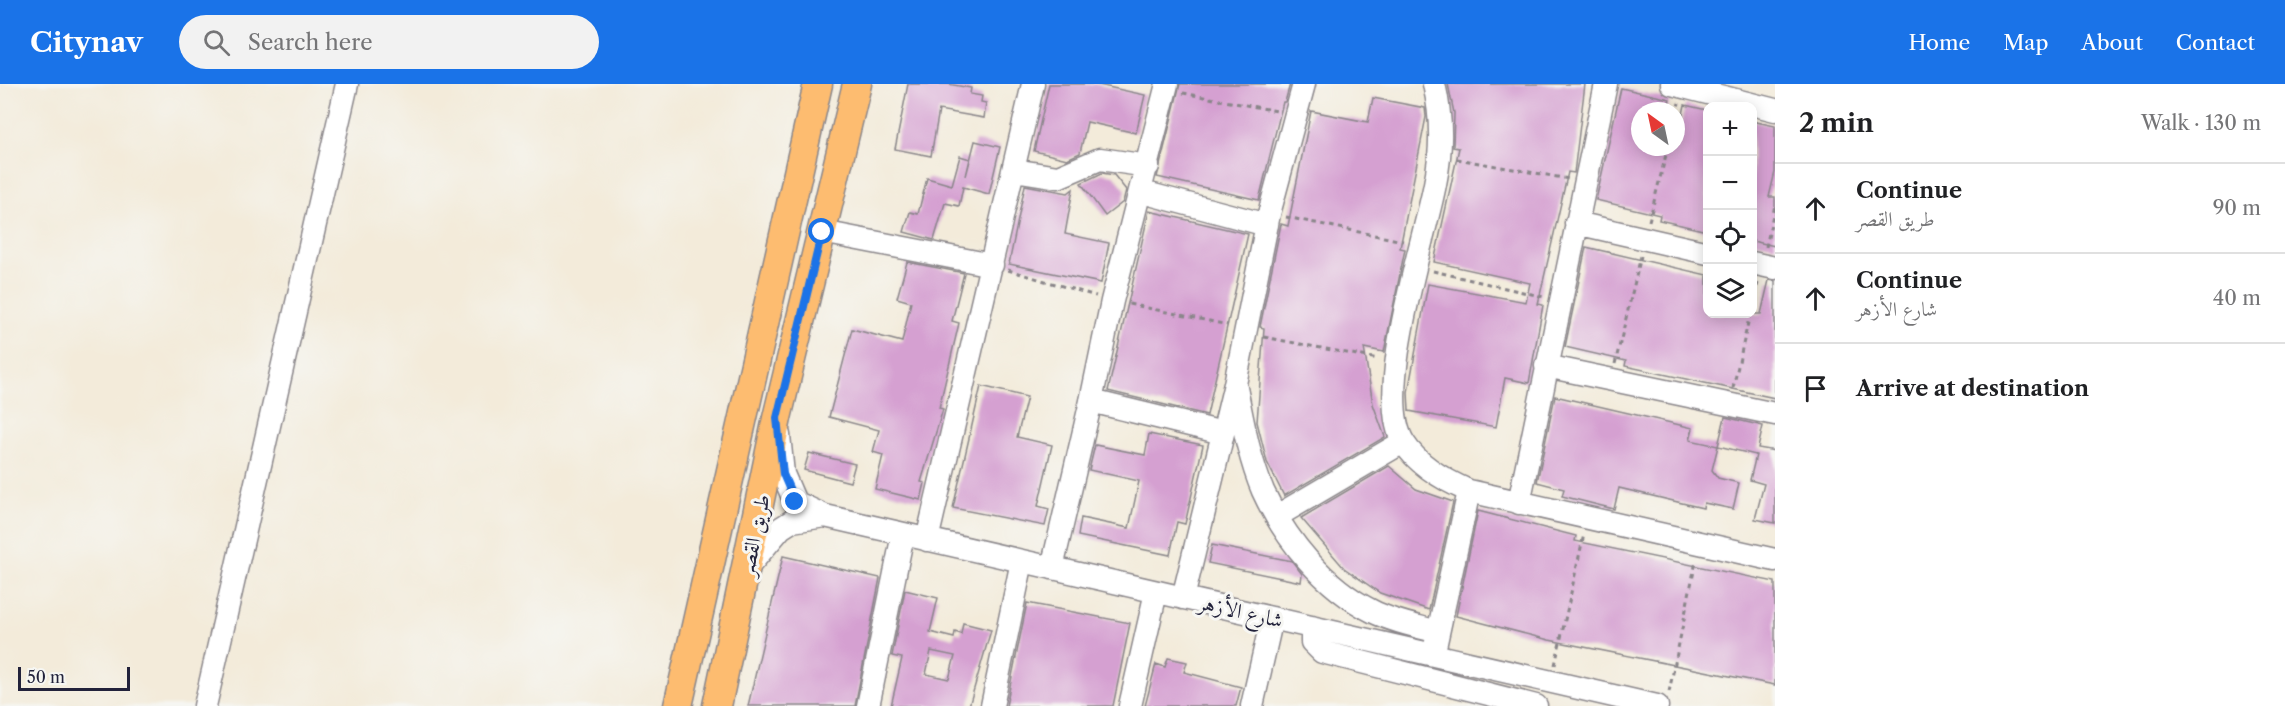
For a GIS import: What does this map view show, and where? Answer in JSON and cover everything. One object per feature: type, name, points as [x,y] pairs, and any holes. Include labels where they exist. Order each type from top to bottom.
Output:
[{"type":"main road","name":"طريق القصر","points":[[678,706],[818,84]]},
{"type":"main road","name":"طريق القصر","points":[[717,706],[748,567],[777,418],[857,84]]},
{"type":"street","points":[[205,706],[347,84]]},
{"type":"street","points":[[927,540],[1033,84]]},
{"type":"street","points":[[1184,598],[1235,384],[1268,219],[1304,84]]},
{"type":"street","points":[[1434,84],[1440,110],[1436,182],[1395,362],[1395,420],[1403,442],[1424,466],[1469,491],[1775,560]]},
{"type":"street","points":[[1519,503],[1606,84]]},
{"type":"street","points":[[1672,84],[1716,89],[1775,110]]},
{"type":"street","points":[[1052,568],[1112,301],[1142,192],[1167,87]]},
{"type":"street","points":[[1014,170],[1058,177],[1100,159],[1148,166]]},
{"type":"street","points":[[1142,192],[1268,219]]},
{"type":"street","points":[[1576,223],[1703,252]]},
{"type":"street","points":[[822,232],[992,266]]},
{"type":"street","points":[[1546,366],[1775,414]]},
{"type":"street","points":[[1235,384],[1251,455],[1263,490],[1277,516],[1314,567],[1355,601],[1385,617],[1438,632]]},
{"type":"street","points":[[1091,402],[1223,433]]},
{"type":"street","name":"شارع الأزهر","points":[[777,418],[783,474],[791,494],[795,502],[825,516],[1472,663],[1633,704],[1663,700]]},
{"type":"street","points":[[1277,516],[1403,442]]},
{"type":"street","points":[[1433,654],[1469,491]]},
{"type":"street","name":"شارع الأزهر","points":[[748,567],[781,528],[792,521],[825,516]]},
{"type":"street","points":[[868,706],[903,534]]},
{"type":"street","points":[[992,706],[1022,561]]},
{"type":"street","points":[[1130,706],[1156,592]]},
{"type":"street","points":[[1252,706],[1272,618]]},
{"type":"street","points":[[1312,627],[1312,642],[1323,652],[1536,706]]},
{"type":"street","points":[[1467,689],[1472,663]]},
{"type":"path","points":[[1167,87],[1297,115]]},
{"type":"path","points":[[1438,155],[1585,182]]},
{"type":"path","points":[[1611,381],[1666,156]]},
{"type":"path","points":[[1763,265],[1775,205]]},
{"type":"path","points":[[1268,219],[1419,256],[1560,301]]},
{"type":"path","points":[[992,266],[1112,301],[1395,362]]},
{"type":"path","points":[[1729,404],[1749,318]]},
{"type":"path","points":[[1551,682],[1587,519]]},
{"type":"path","points":[[1663,700],[1700,544]]},
{"type":"building","points":[[908,84],[948,84],[971,88],[970,94],[982,96],[981,102],[986,103],[984,118],[939,110],[931,156],[895,149]]},
{"type":"building","points":[[1049,84],[1094,84],[1145,95],[1136,133],[1087,122],[1080,153],[1067,159],[1034,151]]},
{"type":"building","points":[[1180,84],[1290,84],[1285,102],[1283,102],[1259,200],[1157,177]]},
{"type":"building","points":[[1448,84],[1585,84],[1574,173],[1568,172],[1538,304],[1543,305],[1529,383],[1505,378],[1496,427],[1409,411],[1408,392],[1428,284],[1526,302],[1530,283],[1434,262],[1459,148],[1453,147],[1454,113]]},
{"type":"building","points":[[1621,88],[1670,99],[1669,102],[1631,102],[1631,156],[1685,156],[1685,105],[1703,109],[1703,230],[1659,220],[1660,215],[1596,200]]},
{"type":"building","points":[[1373,98],[1425,108],[1426,117],[1400,248],[1405,249],[1384,352],[1364,348],[1373,404],[1385,437],[1284,496],[1267,462],[1257,422],[1264,328],[1260,327],[1281,224],[1288,226],[1311,111],[1368,122]]},
{"type":"building","points":[[1757,122],[1775,126],[1775,172],[1769,197],[1775,197],[1775,246],[1757,242]]},
{"type":"building","points":[[975,141],[1000,147],[989,194],[963,187],[959,206],[945,203],[934,240],[904,232],[910,212],[918,214],[927,178],[952,185],[960,156],[970,159],[966,176]]},
{"type":"building","points":[[1102,173],[1114,175],[1126,190],[1123,202],[1105,216],[1081,183]]},
{"type":"building","points":[[1025,185],[1068,193],[1073,189],[1065,234],[1109,243],[1101,283],[1009,264]]},
{"type":"building","points":[[1149,211],[1248,234],[1207,415],[1108,391]]},
{"type":"building","points":[[1586,247],[1703,274],[1703,318],[1757,318],[1757,314],[1761,314],[1769,280],[1775,281],[1775,398],[1625,366],[1626,361],[1565,347]]},
{"type":"building","points":[[907,262],[964,273],[952,321],[959,323],[939,408],[943,409],[921,482],[925,483],[921,500],[875,489],[883,455],[873,452],[879,430],[829,417],[852,329],[902,342],[911,302],[897,298]]},
{"type":"building","points":[[981,386],[1027,397],[1017,437],[1052,445],[1038,506],[1049,509],[1045,526],[953,508]]},
{"type":"building","points":[[1555,396],[1693,428],[1690,440],[1718,446],[1712,470],[1718,478],[1739,483],[1733,509],[1704,503],[1703,508],[1619,488],[1614,509],[1562,496],[1564,489],[1537,482]]},
{"type":"building","points":[[1725,417],[1763,426],[1758,448],[1775,451],[1775,523],[1755,519],[1764,484],[1750,480],[1756,455],[1718,446]]},
{"type":"building","points":[[1149,434],[1203,445],[1185,524],[1177,522],[1170,555],[1078,536],[1081,518],[1129,528],[1139,481],[1089,470],[1095,445],[1145,455]]},
{"type":"building","points":[[809,453],[855,464],[850,482],[804,470]]},
{"type":"building","points":[[1389,466],[1416,489],[1453,502],[1429,610],[1380,593],[1344,568],[1301,518]]},
{"type":"building","points":[[1478,511],[1576,536],[1575,541],[1775,582],[1775,685],[1549,640],[1456,616]]},
{"type":"building","points":[[1212,545],[1292,561],[1302,574],[1301,582],[1208,563]]},
{"type":"building","points":[[783,556],[880,578],[855,706],[748,706]]},
{"type":"building","points":[[905,590],[938,598],[930,632],[954,638],[955,632],[961,634],[963,623],[991,630],[969,706],[891,706],[902,658],[892,656]],"holes":[[[931,651],[955,656],[949,679],[926,674]]]},
{"type":"building","points":[[1027,603],[1130,623],[1113,706],[1006,706]]},
{"type":"building","points":[[1168,658],[1187,662],[1184,672],[1241,687],[1236,706],[1145,706],[1156,664],[1165,667]]},
{"type":"route","points":[[795,502],[783,474],[777,418],[822,232]]}]
